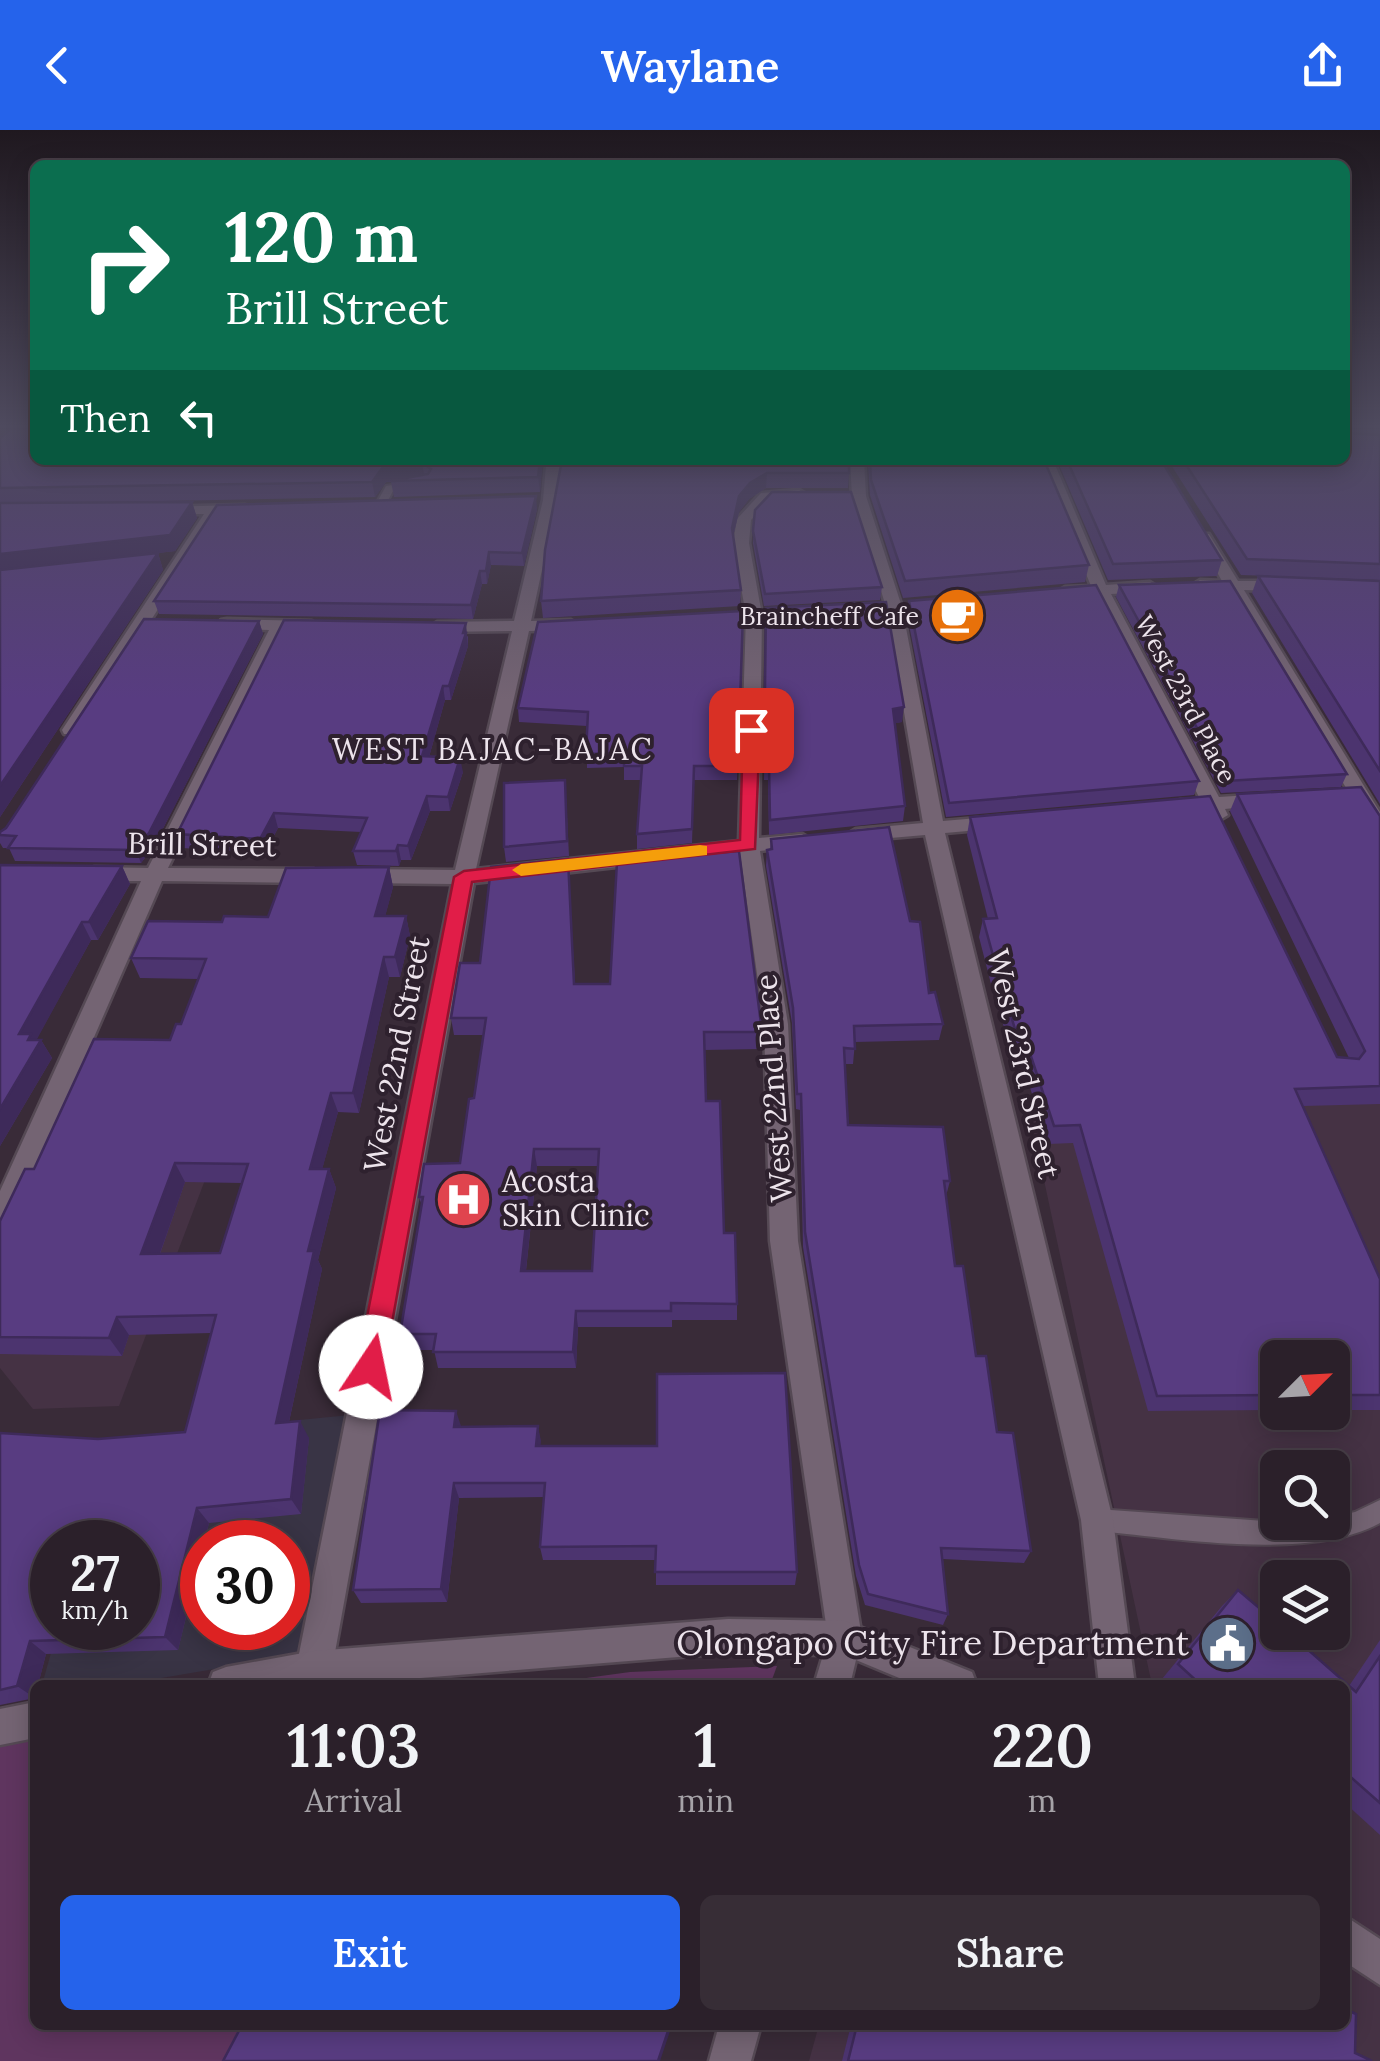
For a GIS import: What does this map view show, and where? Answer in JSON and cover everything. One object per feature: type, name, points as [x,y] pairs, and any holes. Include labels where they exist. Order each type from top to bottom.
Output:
[{"type":"street","points":[[65,739],[141,622],[173,560],[207,519]]},
{"type":"street","name":"West 22nd Street","points":[[314,1669],[464,877],[518,628],[537,519]]},
{"type":"street","name":"West 22nd Place","points":[[744,519],[741,543],[762,614],[749,845],[776,1024],[784,1242],[845,1638],[833,1680]]},
{"type":"street","name":"West 23rd Street","points":[[860,519],[894,607],[934,828],[1097,1520],[1116,1680]]},
{"type":"street","name":"West 23rd Place","points":[[1071,519],[1100,588],[1229,838]]},
{"type":"street","points":[[1196,522],[1350,796],[1380,828]]},
{"type":"street","points":[[1044,594],[1100,588],[1232,584],[1306,587]]},
{"type":"street","points":[[734,616],[762,614]]},
{"type":"street","points":[[141,622],[160,623]]},
{"type":"street","points":[[200,624],[339,626]]},
{"type":"street","points":[[418,627],[596,624]]},
{"type":"street","points":[[0,1221],[154,876],[279,626]]},
{"type":"street","points":[[1152,808],[1286,799]]},
{"type":"street","name":"Brill Street","points":[[77,874],[464,877],[1014,821]]},
{"type":"street","points":[[254,1680],[314,1669],[728,1636],[845,1638],[948,1680]]},
{"type":"street","points":[[0,1726],[30,1721]]},
{"type":"street","points":[[1350,1940],[1380,1965]]},
{"type":"street","points":[[730,2061],[739,2030]]},
{"type":"lane","points":[[1097,1520],[1318,1533],[1368,1522],[1380,1512]]},
{"type":"shaded area","points":[[1380,1068],[1380,2061],[809,2061],[818,2030],[1350,2030],[1350,1680],[1151,1680],[1029,1110]]},
{"type":"shaded area","points":[[205,1180],[119,1406],[33,1409],[0,1368],[0,1279],[45,1185]]},
{"type":"shaded area","points":[[350,1415],[310,1596],[310,1520],[180,1520],[180,1650],[298,1650],[297,1655],[150,1680],[43,1680],[52,1650],[160,1650],[160,1520],[132,1520],[110,1439]]},
{"type":"shaded area","points":[[777,1666],[772,1680],[572,1680],[630,1672]]},
{"type":"shaded area","points":[[30,1739],[30,2030],[246,2030],[231,2061],[0,2061],[0,1745]]},
{"type":"building","points":[[0,519],[181,519],[170,535],[0,554]]},
{"type":"building","points":[[208,519],[530,519],[522,553],[489,552],[486,571],[480,571],[471,605],[154,601]]},
{"type":"building","points":[[551,519],[734,519],[741,590],[541,601]]},
{"type":"building","points":[[754,519],[860,519],[882,587],[765,594]]},
{"type":"building","points":[[884,519],[1069,519],[1089,565],[905,581]]},
{"type":"building","points":[[1093,519],[1197,519],[1222,560],[1113,564]]},
{"type":"building","points":[[1221,519],[1380,519],[1380,564],[1247,559]]},
{"type":"building","points":[[158,553],[0,786],[0,570]]},
{"type":"building","points":[[1258,576],[1380,581],[1380,771]]},
{"type":"building","points":[[1230,581],[1347,774],[1226,781],[1119,585]]},
{"type":"building","points":[[1096,585],[1199,781],[949,803],[909,601]]},
{"type":"building","points":[[886,602],[904,707],[893,709],[905,806],[770,820],[769,765],[764,765],[766,608]]},
{"type":"building","points":[[743,611],[738,766],[694,766],[692,829],[637,834],[642,766],[624,766],[624,753],[586,754],[588,712],[518,708],[538,622]]},
{"type":"building","points":[[144,619],[259,621],[149,833],[136,850],[8,848],[16,836],[0,832]]},
{"type":"building","points":[[284,620],[466,623],[449,686],[443,686],[422,756],[460,758],[448,797],[427,796],[408,846],[398,845],[396,851],[353,851],[367,818],[274,813],[260,839],[177,834]]},
{"type":"building","points":[[565,780],[567,841],[504,847],[504,783]]},
{"type":"building","points":[[1361,787],[1380,816],[1380,1086],[1295,1089],[1380,1279],[1380,1395],[1350,1395],[1350,1340],[1260,1340],[1260,1395],[1157,1396],[1080,1125],[1054,1126],[1022,1029],[1015,1029],[983,919],[997,918],[970,817],[1210,796],[1337,1057],[1359,1059],[1365,1051],[1237,794]]},
{"type":"building","points":[[889,827],[910,921],[920,922],[929,993],[935,992],[943,1024],[854,1026],[855,1049],[844,1048],[848,1125],[943,1127],[950,1181],[944,1181],[955,1266],[963,1266],[976,1356],[986,1356],[997,1432],[1013,1433],[1031,1551],[941,1548],[948,1614],[868,1594],[859,1565],[805,1232],[801,1094],[797,1094],[793,1008],[767,850],[772,849],[771,839]]},
{"type":"building","points":[[692,846],[692,855],[739,851],[762,1032],[704,1032],[706,1101],[720,1101],[724,1233],[735,1233],[737,1304],[671,1303],[671,1311],[576,1311],[573,1352],[433,1352],[436,1334],[400,1334],[423,1197],[419,1197],[424,1164],[460,1163],[469,1099],[474,1098],[486,1018],[451,1018],[460,963],[480,963],[491,867],[568,859],[574,984],[610,984],[617,862],[634,861],[635,852]],"holes":[[[534,1149],[599,1149],[592,1271],[521,1271]]]},
{"type":"building","points":[[0,865],[122,866],[89,922],[82,922],[19,1034],[31,1034],[28,1040],[41,1040],[0,1109]]},
{"type":"building","points":[[389,867],[375,916],[406,916],[395,957],[384,957],[353,1093],[331,1093],[310,1169],[329,1169],[308,1251],[314,1251],[276,1423],[300,1421],[291,1499],[197,1508],[194,1520],[180,1520],[180,1577],[165,1637],[160,1637],[160,1520],[30,1520],[30,1641],[17,1686],[0,1690],[0,1433],[98,1439],[185,1432],[216,1315],[117,1317],[109,1338],[0,1337],[0,1221],[25,1169],[34,1169],[94,1039],[170,1040],[176,1024],[181,1024],[206,959],[131,958],[148,921],[222,922],[224,916],[268,917],[286,868]],"holes":[[[175,1163],[248,1164],[220,1253],[141,1254]]]},
{"type":"building","points":[[785,1373],[797,1572],[655,1572],[656,1546],[540,1547],[545,1483],[454,1483],[441,1589],[353,1590],[380,1410],[456,1411],[454,1427],[538,1426],[536,1446],[657,1446],[657,1374]]},
{"type":"building","points":[[1238,1590],[1260,1609],[1260,1650],[1308,1650],[1342,1680],[1196,1680],[1178,1664]]},
{"type":"building","points":[[1380,1656],[1380,1803],[1350,1776],[1350,1687],[1356,1692]]},
{"type":"building","points":[[1350,2011],[1356,2014],[1355,2053],[1372,2061],[848,2061],[856,2030],[1350,2030]]},
{"type":"building","points":[[239,2030],[668,2030],[658,2061],[223,2061]]},
{"type":"slow traffic","points":[[521,870],[700,850]]},
{"type":"place","name":"Braincheff Cafe","points":[[958,616]]},
{"type":"place","name":"Acosta Skin Clinic","points":[[463,1199]]},
{"type":"place","name":"Olongapo City Fire Department","points":[[1228,1643]]},
{"type":"district","name":"WEST BAJAC-BAJAC","points":[[493,750]]},
{"type":"route","points":[[371,1367],[464,877],[749,845],[751,730]]}]
